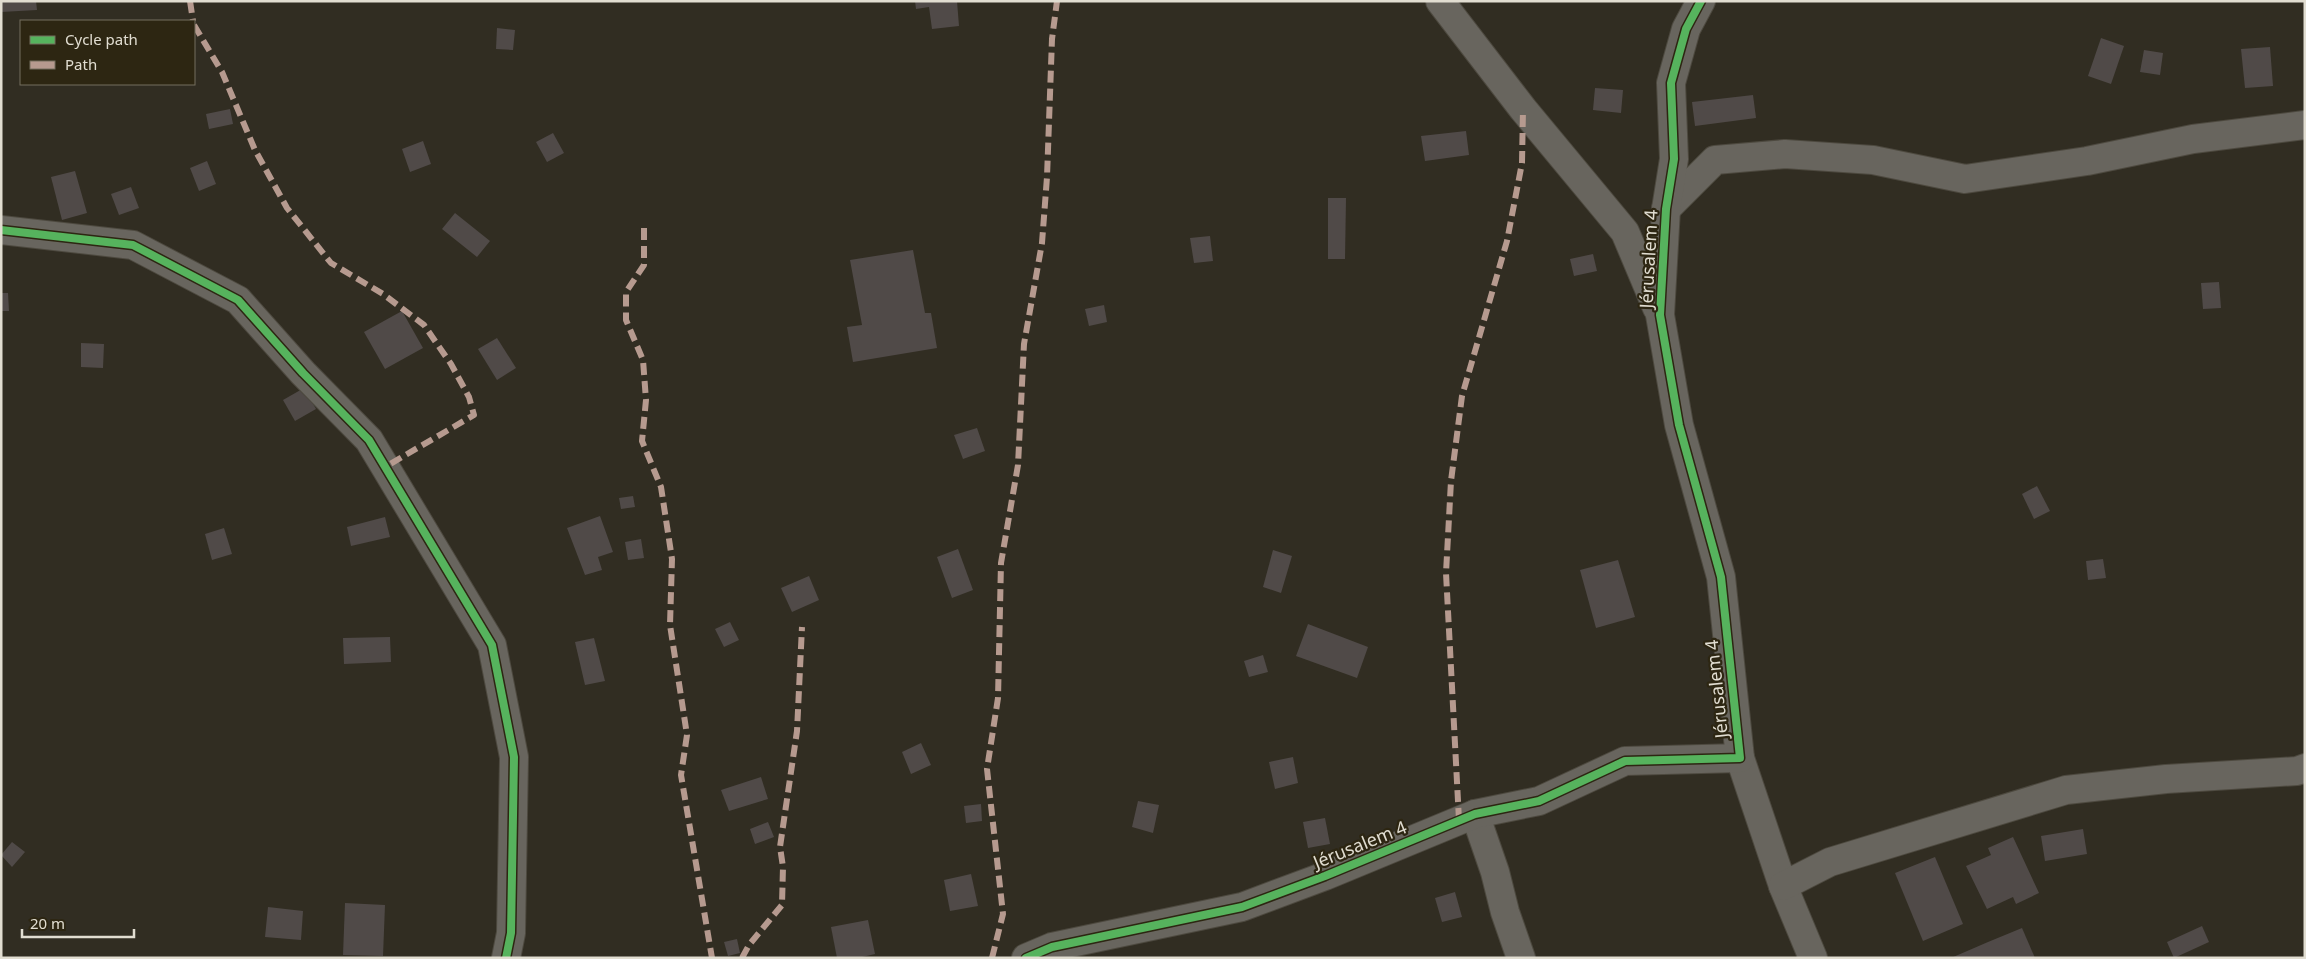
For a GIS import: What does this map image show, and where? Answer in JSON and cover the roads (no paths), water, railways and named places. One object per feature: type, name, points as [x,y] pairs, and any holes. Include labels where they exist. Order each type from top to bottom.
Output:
[{"type":"street","points":[[1440,1],[1523,110],[1625,232],[1660,315]]},
{"type":"street","name":"Jérusalem 4","points":[[1026,958],[1052,947],[1242,907],[1325,876],[1475,814],[1539,801],[1625,761],[1740,758],[1721,577],[1679,424],[1660,315],[1666,209],[1674,159],[1671,83],[1686,29],[1700,1]]},
{"type":"street","points":[[1666,209],[1715,160],[1785,154],[1873,160],[1965,179],[2087,161],[2193,139],[2305,125]]},
{"type":"street","points":[[1,230],[133,245],[238,300],[303,373],[369,440],[492,645],[514,757],[511,933],[506,958]]},
{"type":"street","points":[[1740,758],[1783,886],[1813,958]]},
{"type":"street","points":[[1783,886],[1830,862],[2066,790],[2166,779],[2297,771],[2305,768]]},
{"type":"street","points":[[1475,814],[1496,872],[1505,912],[1521,958]]}]
